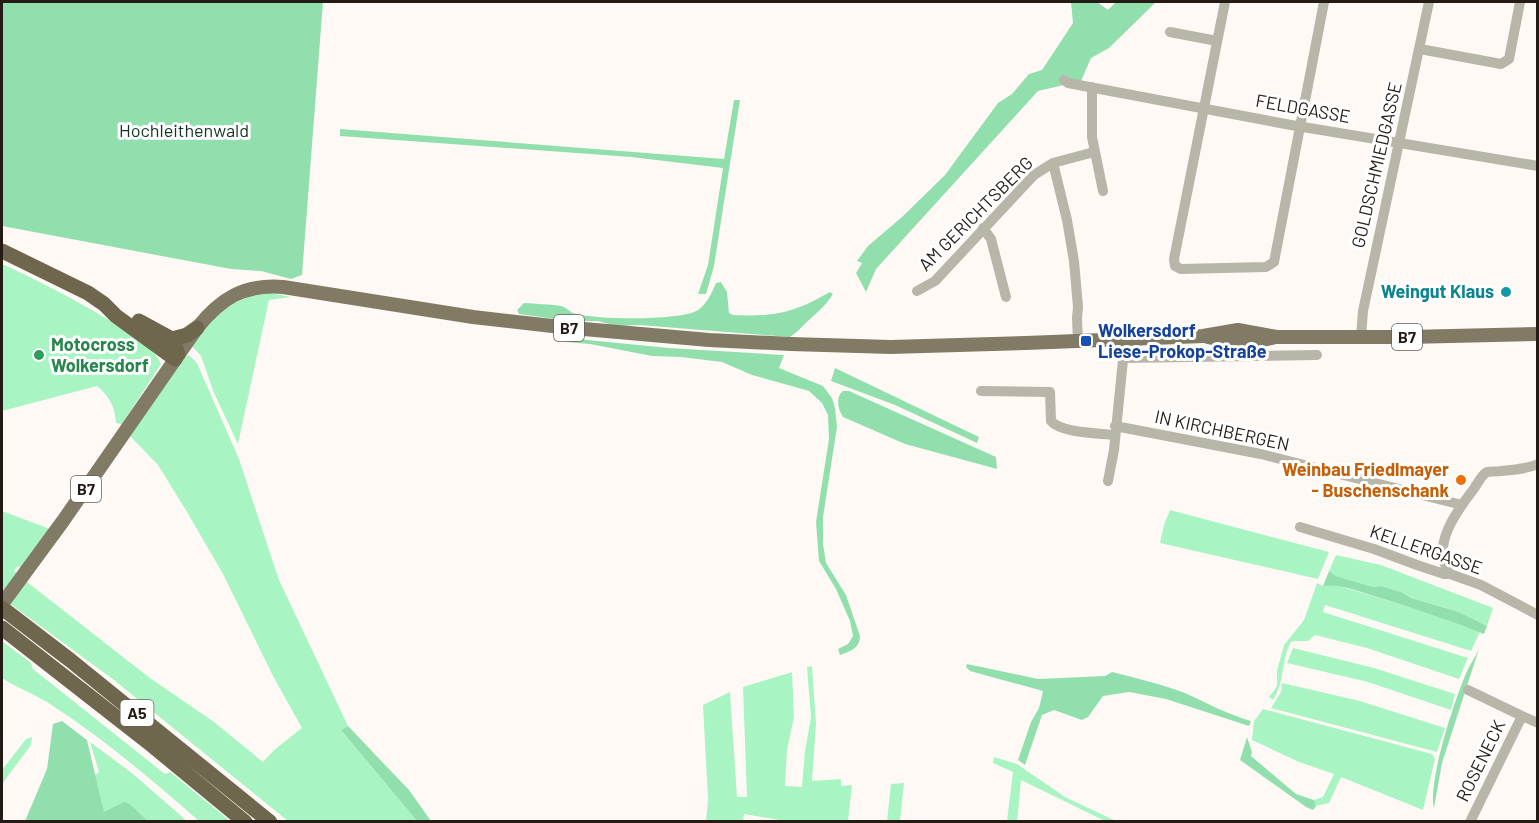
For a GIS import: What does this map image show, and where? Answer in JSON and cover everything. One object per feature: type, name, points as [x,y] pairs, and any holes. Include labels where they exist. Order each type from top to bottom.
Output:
[{"type":"highway","points":[[2,251],[60,278],[104,304],[116,316],[175,350],[187,335],[197,328]]},
{"type":"highway","name":"A5","points":[[2,608],[87,673],[270,822]]},
{"type":"highway","name":"A5","points":[[2,628],[245,822]]},
{"type":"main road","name":"B7","points":[[197,328],[213,310],[232,296],[256,287],[271,286],[473,317],[561,327],[709,340],[791,344],[918,346],[1125,340],[1203,336],[1238,330],[1276,337],[1538,334]]},
{"type":"main road","name":"B7","points":[[2,604],[63,521],[175,350]]},
{"type":"street","points":[[1225,2],[1174,259],[1175,266],[1181,269],[1266,267],[1274,262],[1298,126],[1324,2]]},
{"type":"street","name":"GOLDSCHMIEDGASSE","points":[[1362,337],[1363,311],[1429,2]]},
{"type":"street","points":[[1420,49],[1506,63],[1509,59],[1520,2]]},
{"type":"street","points":[[1170,32],[1217,41]]},
{"type":"street","name":"FELDGASSE","points":[[1064,80],[1068,83],[1298,126],[1538,166]]},
{"type":"street","points":[[1092,87],[1090,112],[1094,152],[1103,191]]},
{"type":"street","name":"AM GERICHTSBERG","points":[[917,291],[935,281],[1034,174],[1053,163],[1094,152]]},
{"type":"street","points":[[1053,163],[1074,261],[1078,341]]},
{"type":"street","points":[[982,228],[991,239],[1006,297]]},
{"type":"street","points":[[1108,481],[1114,450],[1125,340]]},
{"type":"street","points":[[1124,358],[1317,355]]},
{"type":"street","name":"IN KIRCHBERGEN","points":[[981,391],[1050,392],[1051,421],[1053,424],[1069,429],[1115,431],[1261,454],[1462,505]]},
{"type":"street","points":[[1450,573],[1443,565],[1443,550],[1448,528],[1462,505],[1488,472],[1522,469],[1538,464]]},
{"type":"street","name":"KELLERGASSE","points":[[1300,527],[1374,549],[1444,574],[1450,573],[1501,594],[1538,615]]},
{"type":"street","name":"ROSENECK","points":[[1468,690],[1538,723]]},
{"type":"street","name":"ROSENECK","points":[[1470,822],[1522,716]]},
{"type":"green space","name":"Hochleithenwald","points":[[2,2],[323,2],[302,275],[291,279],[261,271],[231,269],[2,226]]},
{"type":"green space","points":[[1071,2],[1097,2],[1108,10],[1116,2],[1156,2],[1109,48],[1091,58],[1081,81],[1038,91],[876,269],[866,292],[856,273],[862,263],[857,261],[868,246],[945,175],[998,103],[1012,94],[1029,74],[1042,70],[1073,23]]},
{"type":"green space","points":[[734,100],[740,100],[714,266],[706,294],[698,294],[708,265],[723,168],[631,157],[340,136],[340,129],[724,159]]},
{"type":"green space","points":[[2,264],[90,309],[138,339],[154,353],[161,364],[122,424],[116,423],[111,403],[97,386],[2,411]]},
{"type":"green space","points":[[721,282],[727,292],[729,313],[733,315],[783,312],[805,305],[830,292],[833,294],[822,308],[790,337],[639,325],[615,326],[598,321],[569,321],[519,314],[517,310],[524,303],[561,306],[573,313],[598,317],[656,318],[689,314],[698,310],[707,301],[716,283]]},
{"type":"green space","points":[[271,293],[291,297],[269,300],[238,444],[214,393],[201,356],[192,346],[207,326],[225,309],[246,298]]},
{"type":"green space","points":[[567,338],[669,348],[784,355],[779,368],[823,386],[832,398],[837,427],[823,517],[823,544],[826,563],[846,595],[860,636],[857,646],[840,655],[838,649],[848,644],[853,636],[850,621],[836,589],[819,561],[816,522],[829,439],[828,415],[822,403],[809,391],[752,375],[722,362],[652,356],[590,344],[566,342]]},
{"type":"green space","points":[[189,355],[197,363],[239,459],[279,580],[348,726],[341,730],[417,821],[288,821],[114,680],[9,603],[27,582],[150,678],[214,722],[263,762],[274,750],[302,728],[273,676],[223,574],[187,512],[158,465],[130,436],[185,357]]},
{"type":"green space","points":[[835,368],[979,437],[977,443],[895,405],[831,381]]},
{"type":"green space","points":[[843,391],[849,391],[996,457],[997,469],[905,444],[843,417],[838,403]]},
{"type":"green space","points":[[1170,510],[1329,552],[1318,579],[1160,543]]},
{"type":"green space","points":[[2,511],[50,529],[22,568],[18,566],[14,571],[17,573],[2,594]]},
{"type":"green space","points":[[1336,555],[1381,565],[1493,608],[1487,626],[1459,612],[1411,598],[1383,586],[1373,587],[1336,576],[1329,571]]},
{"type":"green space","points":[[1329,571],[1336,576],[1373,587],[1382,586],[1411,598],[1459,612],[1487,626],[1484,634],[1431,614],[1357,591],[1330,585],[1323,586]]},
{"type":"green space","points":[[1317,583],[1323,586],[1332,584],[1440,616],[1480,632],[1471,651],[1325,605],[1323,612],[1468,658],[1459,679],[1367,648],[1315,635],[1308,641],[1291,642],[1273,700],[1269,697],[1277,686],[1277,671],[1284,645],[1304,620]]},
{"type":"green space","points":[[2,641],[31,663],[33,669],[165,774],[170,772],[230,821],[199,821],[145,775],[70,717],[44,700],[2,678]]},
{"type":"green space","points":[[1293,648],[1374,668],[1455,694],[1451,710],[1368,682],[1287,663]]},
{"type":"green space","points":[[1479,649],[1442,763],[1434,808],[1435,779],[1444,739],[1463,681]]},
{"type":"green space","points":[[967,664],[1038,679],[1105,676],[1112,672],[1185,693],[1225,712],[1251,721],[1249,726],[1166,699],[1129,692],[1103,696],[1088,717],[1082,720],[1054,710],[1042,715],[1025,765],[1018,760],[1031,722],[1039,708],[1043,691],[970,671],[966,667]]},
{"type":"green space","points":[[812,666],[816,724],[812,781],[841,779],[841,786],[852,785],[848,821],[785,821],[744,814],[743,821],[706,821],[708,799],[703,705],[730,692],[737,797],[747,797],[743,687],[792,672],[794,717],[787,750],[785,786],[802,787],[811,717],[807,667]]},
{"type":"green space","points":[[1282,683],[1360,701],[1445,728],[1437,752],[1271,708],[1281,692]]},
{"type":"green space","points":[[1263,709],[1432,754],[1435,759],[1423,810],[1341,777],[1329,803],[1316,806],[1314,800],[1323,797],[1334,774],[1299,762],[1252,740],[1254,721]]},
{"type":"green space","points":[[62,721],[87,740],[104,812],[124,802],[130,804],[148,821],[25,821],[47,769],[53,724]]},
{"type":"green space","points":[[348,726],[409,790],[431,821],[417,821],[341,730]]},
{"type":"green space","points":[[32,737],[31,745],[2,784],[2,770],[26,739]]},
{"type":"green space","points":[[1247,737],[1252,752],[1251,756],[1296,794],[1314,800],[1316,806],[1313,810],[1240,760]]},
{"type":"green space","points":[[90,742],[132,773],[187,821],[148,821],[130,804],[104,813],[95,775],[99,772]]},
{"type":"green space","points":[[994,757],[1017,764],[1065,797],[1116,821],[1105,821],[1021,780],[1017,821],[1007,821],[1013,772],[993,763]]},
{"type":"green space","points":[[904,783],[900,821],[887,821],[891,784]]},
{"type":"place","name":"Weingut Klaus","points":[[1506,292]]},
{"type":"place","name":"Wolkersdorf Liese-Prokop-Straße","points":[[1086,341]]},
{"type":"place","name":"Motocross Wolkersdorf","points":[[39,355]]},
{"type":"place","name":"Weinbau Friedlmayer - Buschenschank","points":[[1461,480]]}]
